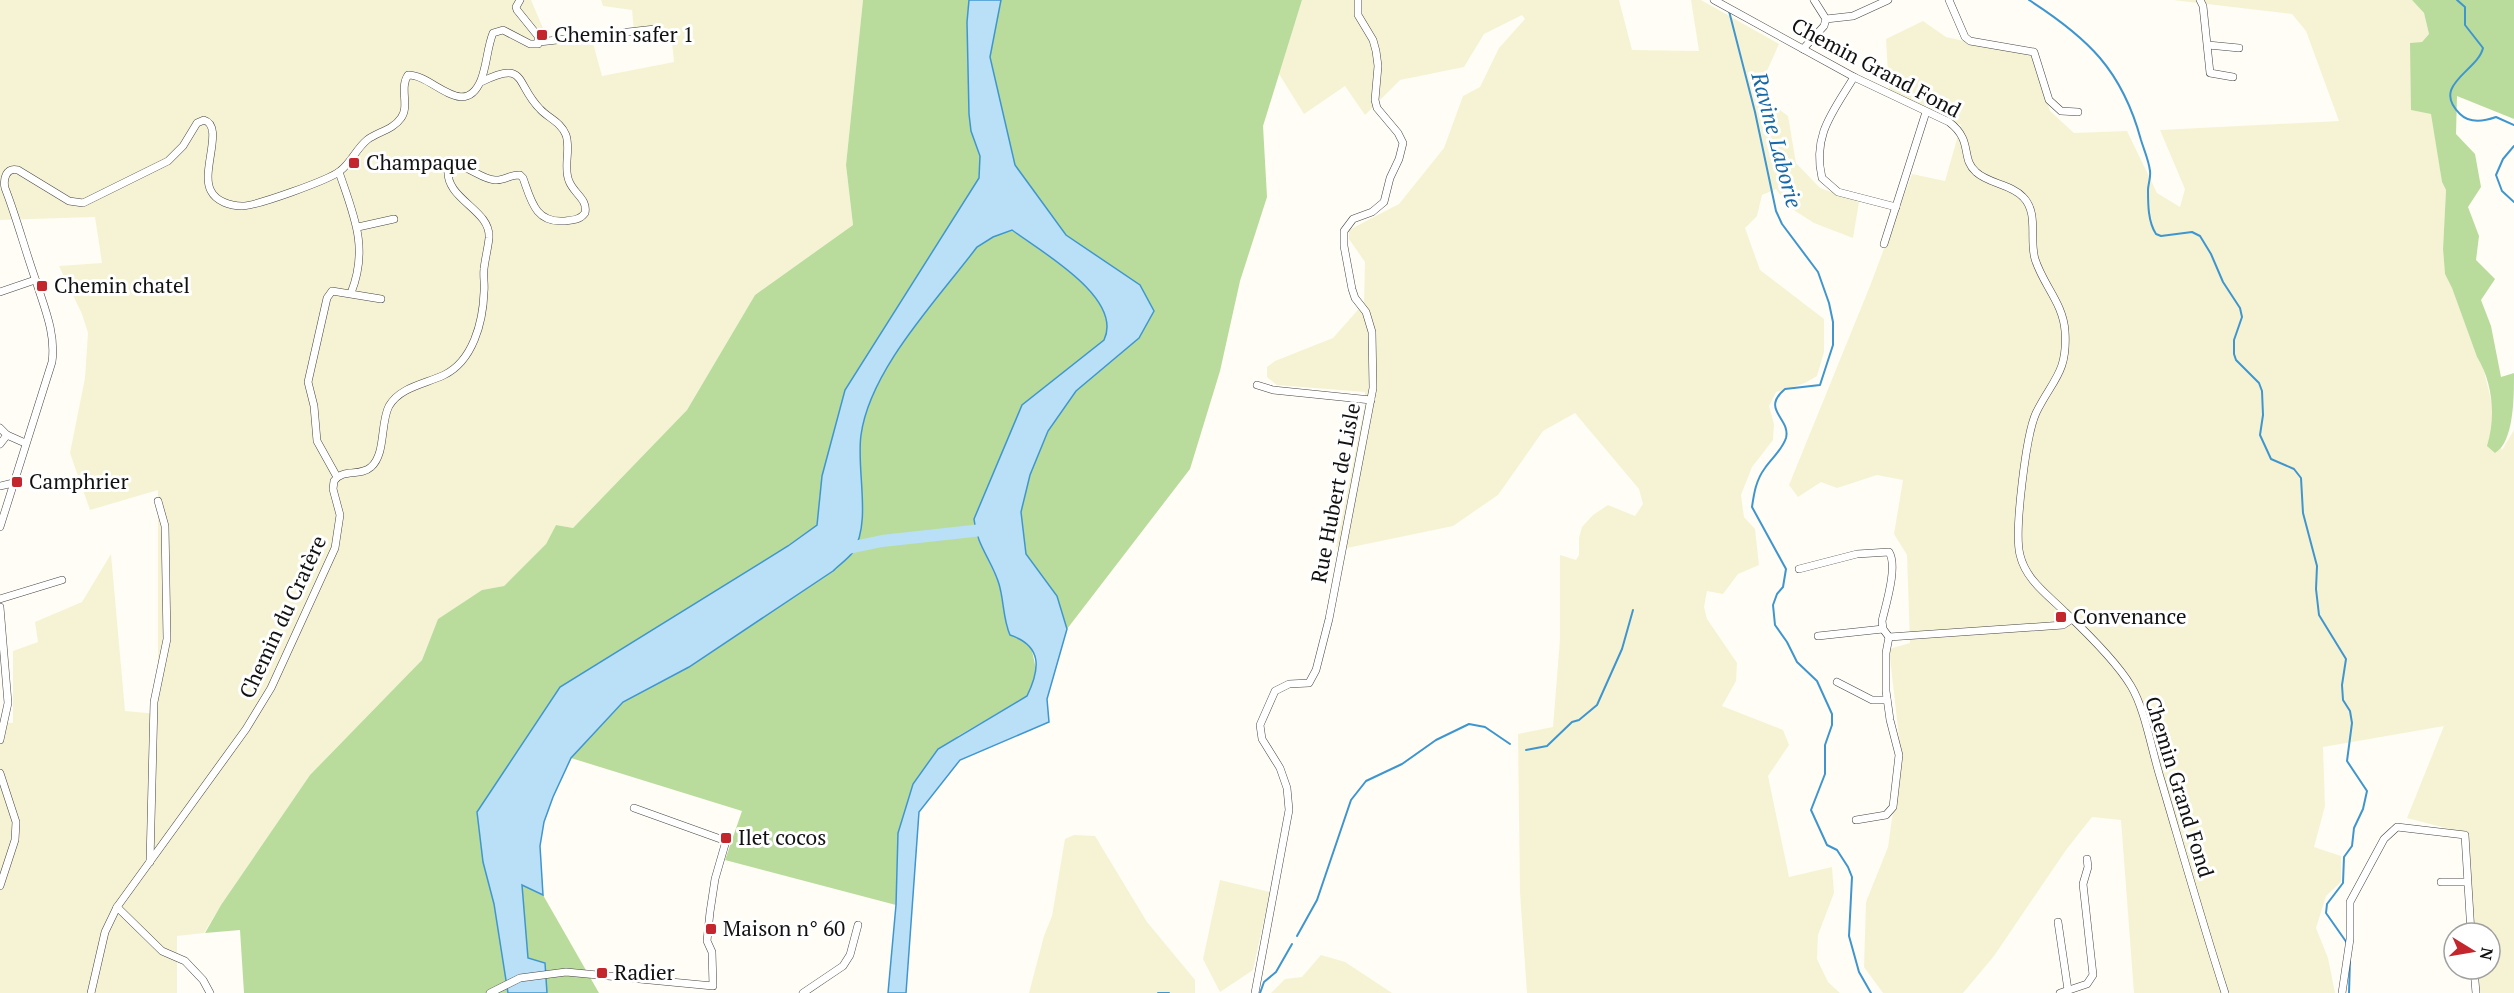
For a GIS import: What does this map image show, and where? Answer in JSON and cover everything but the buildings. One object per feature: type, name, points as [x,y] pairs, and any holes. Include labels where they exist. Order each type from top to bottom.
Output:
[{"type":"street","name":"Rue Hubert de Lisle","points":[[1255,992],[1289,810],[1287,788],[1280,768],[1262,739],[1260,725],[1275,692],[1289,684],[1309,683],[1316,670],[1331,609],[1371,400],[1372,332],[1366,312],[1352,289],[1344,246],[1344,231],[1353,219],[1372,212],[1384,202],[1403,143],[1398,132],[1377,108],[1375,100],[1378,66],[1376,51],[1373,40],[1359,15],[1358,0]]},
{"type":"street","name":"Chemin Grand Fond","points":[[1714,0],[1854,77],[1949,122],[1959,130],[1973,170],[1987,179],[2016,191],[2029,204],[2036,262],[2059,304],[2065,330],[2064,357],[2059,375],[2037,412],[2030,431],[2026,452],[2019,550],[2026,571],[2033,581],[2072,618],[2124,677],[2137,699],[2225,993]]},
{"type":"street","points":[[1803,49],[1824,26],[1826,19],[1814,0]]},
{"type":"street","points":[[1826,19],[1853,16],[1888,0]]},
{"type":"street","points":[[1949,0],[1965,37],[1970,41],[2034,52],[2049,100],[2061,111],[2078,112]]},
{"type":"street","points":[[2200,0],[2203,6],[2210,73],[2233,77]]},
{"type":"street","points":[[518,2],[521,18],[538,36],[539,42]]},
{"type":"street","points":[[481,82],[493,33],[503,30],[530,44],[535,44],[655,29]]},
{"type":"street","points":[[2208,45],[2239,48]]},
{"type":"street","points":[[0,528],[52,362],[54,349],[48,317],[21,229],[5,189],[4,177],[11,170],[18,170],[69,201],[83,203],[168,161],[183,146],[197,123],[204,120],[210,122],[214,134],[207,168],[207,184],[219,200],[232,205],[250,205],[339,172],[369,139],[400,120],[405,108],[405,80],[408,75],[422,77],[444,92],[462,97],[470,94],[481,82],[498,73],[513,73],[524,83],[540,110],[561,127],[567,139],[569,182],[585,202],[585,213],[576,220],[547,219],[537,213],[520,175],[495,180],[485,178],[459,165],[448,169],[448,178],[455,192],[483,220],[489,236],[484,268],[482,309],[473,343],[457,366],[395,398],[385,416],[379,451],[373,465],[366,470],[337,477],[317,441],[314,406],[308,378],[329,293],[351,293],[381,299]]},
{"type":"street","points":[[1854,77],[1827,121],[1821,136],[1818,152],[1822,178],[1838,192],[1896,207]]},
{"type":"street","points":[[1884,244],[1926,112]]},
{"type":"street","points":[[339,172],[358,227],[359,272],[351,293]]},
{"type":"street","points":[[358,227],[394,219]]},
{"type":"street","points":[[0,292],[35,280]]},
{"type":"street","points":[[1257,385],[1273,390],[1371,400]]},
{"type":"street","points":[[0,428],[7,435],[25,443]]},
{"type":"street","points":[[0,444],[7,435]]},
{"type":"street","name":"Chemin du Cratère","points":[[92,993],[105,932],[117,907],[246,729],[271,688],[335,548],[340,524],[333,489],[337,477]]},
{"type":"street","points":[[0,486],[13,483]]},
{"type":"street","points":[[150,862],[154,702],[167,639],[165,526],[158,501]]},
{"type":"street","points":[[1799,569],[1857,554],[1889,552],[1891,556],[1892,573],[1882,629],[1888,637],[1887,700],[1899,751],[1893,807],[1886,814],[1856,820]]},
{"type":"street","points":[[0,599],[62,580]]},
{"type":"street","points":[[0,607],[4,703],[0,740]]},
{"type":"street","points":[[1888,637],[2062,625],[2072,618]]},
{"type":"street","points":[[1818,636],[1882,629]]},
{"type":"street","points":[[1838,682],[1872,700],[1887,700]]},
{"type":"street","points":[[0,773],[16,822],[0,886]]},
{"type":"street","points":[[494,992],[520,978],[566,972],[712,986],[712,952],[707,941],[715,879],[726,841],[634,808]]},
{"type":"street","points":[[2342,993],[2350,939],[2350,902],[2387,834],[2397,826],[2465,835],[2470,921]]},
{"type":"street","points":[[2060,993],[2087,984],[2093,975],[2083,885],[2088,867],[2087,859]]},
{"type":"street","points":[[2441,882],[2467,882]]},
{"type":"street","points":[[117,907],[162,951],[185,961],[203,980],[210,993]]},
{"type":"street","points":[[2058,922],[2068,990]]},
{"type":"street","points":[[803,993],[843,966],[850,955],[858,925]]},
{"type":"shaded area","points":[[0,0],[531,0],[549,42],[593,43],[602,76],[674,62],[671,33],[634,31],[632,10],[603,6],[601,0],[863,0],[846,165],[853,225],[755,295],[687,410],[573,528],[556,525],[546,544],[504,586],[482,590],[438,619],[422,660],[310,775],[204,933],[177,936],[177,993],[0,993],[0,722],[13,723],[13,651],[38,642],[35,622],[82,602],[111,554],[125,711],[158,714],[158,490],[90,510],[70,453],[85,378],[88,333],[82,314],[59,266],[102,263],[95,217],[0,220]]},
{"type":"shaded area","points":[[1302,0],[1619,0],[1632,50],[1699,51],[1691,0],[1701,0],[1779,44],[1757,93],[1788,116],[1796,163],[1820,188],[1859,202],[1853,238],[1814,223],[1789,207],[1776,189],[1762,195],[1757,216],[1745,228],[1760,270],[1824,319],[1824,352],[1817,376],[1805,383],[1776,392],[1769,406],[1774,424],[1773,440],[1752,467],[1741,495],[1744,517],[1755,529],[1759,565],[1738,574],[1723,594],[1707,591],[1704,607],[1707,619],[1737,663],[1736,681],[1722,706],[1783,730],[1789,745],[1768,776],[1789,877],[1832,867],[1834,893],[1818,935],[1817,959],[1828,982],[1840,993],[1527,993],[1520,893],[1518,734],[1553,727],[1560,639],[1560,555],[1576,560],[1579,555],[1579,538],[1582,527],[1593,515],[1608,505],[1635,516],[1643,504],[1639,489],[1575,413],[1543,431],[1498,495],[1453,526],[1347,548],[1336,547],[1365,405],[1365,392],[1277,385],[1267,377],[1267,367],[1275,361],[1333,338],[1364,303],[1365,262],[1349,239],[1349,230],[1399,204],[1444,148],[1463,96],[1480,87],[1499,48],[1525,19],[1522,15],[1484,34],[1464,67],[1400,80],[1365,115],[1345,86],[1304,114],[1279,74]]},
{"type":"shaded area","points":[[2173,0],[2412,0],[2424,13],[2429,34],[2422,42],[2442,182],[2446,190],[2443,249],[2445,274],[2483,367],[2492,404],[2492,429],[2502,450],[2514,430],[2514,993],[2479,993],[2478,981],[2502,981],[2502,921],[2473,921],[2469,834],[2407,818],[2444,726],[2323,747],[2325,806],[2314,847],[2341,856],[2341,882],[2326,896],[2316,928],[2328,958],[2335,993],[2134,993],[2121,820],[2092,817],[2066,850],[1994,956],[1963,993],[1883,993],[1864,967],[1866,902],[1888,847],[1901,755],[1889,649],[1910,643],[1907,555],[1894,534],[1903,480],[1877,475],[1837,488],[1821,482],[1798,497],[1789,485],[1870,286],[1912,174],[1945,181],[1961,125],[1889,90],[1886,39],[1923,21],[1946,37],[2032,56],[2050,111],[2074,133],[2127,131],[2157,193],[2180,207],[2185,189],[2160,130],[2339,121],[2306,31],[2292,14]]},
{"type":"shaded area","points":[[1074,835],[1095,836],[1147,922],[1195,980],[1195,993],[1029,993],[1044,936],[1052,916],[1065,839]]},
{"type":"shaded area","points":[[1220,880],[1270,892],[1253,970],[1220,992],[1203,959]]},
{"type":"shaded area","points":[[1321,955],[1345,962],[1392,993],[1271,993],[1285,979],[1302,977]]},
{"type":"green space","points":[[863,0],[969,0],[967,22],[969,114],[971,131],[980,156],[979,178],[845,390],[822,476],[817,525],[788,546],[477,811],[483,862],[494,904],[508,993],[244,993],[240,930],[205,933],[221,905],[310,775],[422,660],[438,619],[482,590],[504,586],[546,544],[556,525],[573,528],[687,410],[755,295],[853,225],[846,165]]},
{"type":"green space","points":[[1001,0],[1302,0],[1263,126],[1267,197],[1240,281],[1220,371],[1190,469],[1067,629],[1057,596],[1026,554],[1021,512],[1030,475],[1048,431],[1076,391],[1139,338],[1154,311],[1139,285],[1066,235],[1015,165],[990,57]]},
{"type":"green space","points":[[2412,0],[2514,0],[2514,119],[2457,96],[2456,134],[2475,154],[2481,187],[2468,207],[2479,236],[2476,260],[2495,279],[2481,300],[2491,326],[2501,377],[2514,373],[2512,418],[2506,439],[2495,453],[2487,446],[2492,412],[2487,378],[2445,274],[2443,249],[2446,190],[2442,182],[2431,114],[2411,110],[2410,43],[2422,42],[2429,34],[2424,13]]},
{"type":"green space","points":[[1011,230],[1076,277],[1091,292],[1102,308],[1107,324],[1104,340],[1022,405],[976,534],[999,584],[1007,628],[1011,635],[1024,640],[1031,646],[1036,669],[1034,682],[1027,696],[958,736],[898,833],[896,905],[725,860],[742,811],[571,758],[623,702],[689,667],[833,571],[851,555],[859,540],[862,526],[861,435],[867,410],[877,385],[908,336],[977,246]]},
{"type":"green space","points":[[522,884],[543,895],[599,993],[547,993],[545,963],[528,958]]},
{"type":"water","points":[[969,0],[1001,0],[990,57],[1015,165],[1066,235],[1140,285],[1154,311],[1139,338],[1076,391],[1048,431],[1030,475],[1021,512],[1026,554],[1057,596],[1067,629],[1047,699],[1049,722],[960,760],[919,812],[906,993],[888,993],[896,905],[898,833],[913,784],[938,749],[1027,696],[1036,668],[1036,660],[1028,645],[1010,635],[999,584],[981,544],[974,519],[1022,405],[1104,340],[1107,324],[1102,308],[1091,292],[1076,277],[1012,230],[993,237],[977,247],[908,336],[877,385],[867,410],[861,435],[862,526],[859,540],[851,555],[833,571],[689,667],[623,702],[571,758],[544,822],[540,846],[543,895],[522,885],[528,958],[545,963],[547,993],[508,993],[494,904],[483,862],[477,812],[560,687],[788,546],[817,525],[822,476],[845,390],[979,178],[980,156],[971,131],[969,114],[967,22]]},
{"type":"waterway","points":[[2029,0],[2069,28],[2085,43],[2100,58],[2124,94],[2148,159],[2150,174],[2148,207],[2153,229],[2161,236],[2192,232],[2200,236],[2211,254],[2223,282],[2240,308],[2242,317],[2234,340],[2234,354],[2236,360],[2259,383],[2262,391],[2263,415],[2260,435],[2271,459],[2294,469],[2301,478],[2303,513],[2317,566],[2316,589],[2319,615],[2346,659],[2342,685],[2343,700],[2350,711],[2352,723],[2347,761],[2367,791],[2363,809],[2354,828],[2352,846],[2344,857],[2343,883],[2327,904],[2326,913],[2347,943]]},
{"type":"waterway","points":[[2457,0],[2465,7],[2465,25],[2483,48],[2473,64],[2453,86],[2450,95],[2452,104],[2460,114],[2468,119],[2482,120],[2496,117],[2514,125]]},
{"type":"waterway","name":"Ravine Laborie","points":[[1729,11],[1755,112],[1776,211],[1782,224],[1818,272],[1833,322],[1833,345],[1820,385],[1785,389],[1778,396],[1775,403],[1786,431],[1786,438],[1759,477],[1752,507],[1786,569],[1783,587],[1777,594],[1773,605],[1775,625],[1797,662],[1817,681],[1832,714],[1832,725],[1825,745],[1825,774],[1811,810],[1827,845],[1837,850],[1852,877],[1849,936],[1859,972],[1871,993]]},
{"type":"waterway","points":[[2514,146],[2503,159],[2496,175],[2502,191],[2514,202]]},
{"type":"waterway","points":[[839,550],[882,541],[991,529]]},
{"type":"waterway","points":[[1526,750],[1547,746],[1572,722],[1579,720],[1597,705],[1622,649],[1633,610]]},
{"type":"waterway","points":[[1297,936],[1317,900],[1351,800],[1366,781],[1402,764],[1436,740],[1469,724],[1485,727],[1510,744]]},
{"type":"waterway","points":[[1260,993],[1264,982],[1276,972],[1292,944]]},
{"type":"waterway","points":[[2349,993],[2350,960]]},
{"type":"waterway","points":[[1158,993],[1169,993]]},
{"type":"place","name":"Chemin safer 1","points":[[542,35]]},
{"type":"place","name":"Champaque","points":[[354,163]]},
{"type":"place","name":"Chemin chatel","points":[[42,286]]},
{"type":"place","name":"Camphrier","points":[[17,482]]},
{"type":"place","name":"Convenance","points":[[2061,617]]},
{"type":"place","name":"Ilet cocos","points":[[726,838]]},
{"type":"place","name":"Maison n° 60","points":[[711,929]]},
{"type":"place","name":"Radier","points":[[602,973]]}]
